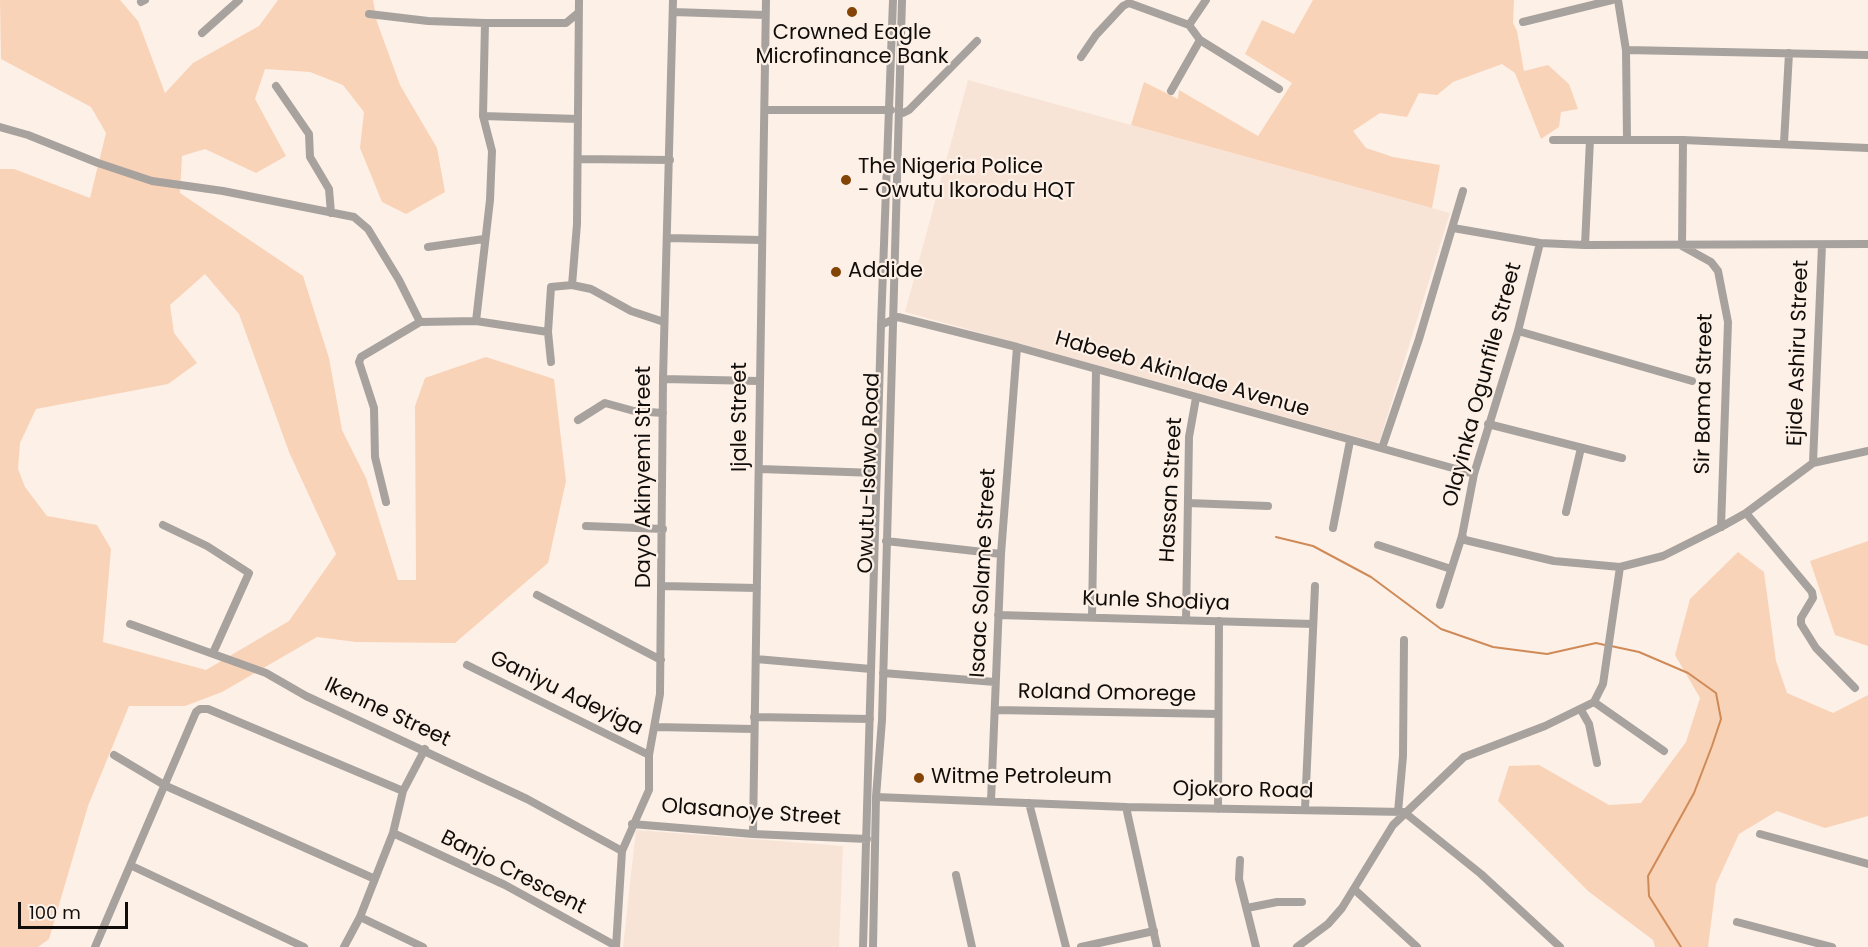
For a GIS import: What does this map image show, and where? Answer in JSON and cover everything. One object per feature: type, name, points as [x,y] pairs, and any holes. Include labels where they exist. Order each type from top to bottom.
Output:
[{"type":"street","points":[[202,33],[239,0]]},
{"type":"street","points":[[572,285],[578,224],[579,0]]},
{"type":"street","name":"Dayo Akinyemi Street","points":[[616,947],[622,851],[649,790],[649,755],[660,702],[664,322],[673,0]]},
{"type":"street","name":"Ijale Street","points":[[753,834],[766,0]]},
{"type":"street","name":"Owutu-Isawo Road","points":[[863,947],[880,325],[891,110],[893,0]]},
{"type":"street","name":"Owutu-Isawo Road","points":[[873,947],[902,0]]},
{"type":"street","points":[[1189,25],[1206,0]]},
{"type":"street","points":[[1523,22],[1612,0]]},
{"type":"street","points":[[1618,0],[1626,50],[1627,139]]},
{"type":"street","points":[[1081,57],[1096,35],[1125,4],[1189,25],[1200,40],[1279,89]]},
{"type":"street","points":[[673,12],[765,15]]},
{"type":"street","points":[[369,14],[428,21],[566,23],[578,13]]},
{"type":"street","points":[[476,321],[490,200],[492,151],[483,116],[485,23]]},
{"type":"street","points":[[1171,91],[1200,40]]},
{"type":"street","points":[[900,112],[909,110],[977,41]]},
{"type":"street","points":[[1626,50],[1868,55]]},
{"type":"street","points":[[1784,143],[1789,53]]},
{"type":"street","points":[[276,86],[309,134],[310,157],[329,189],[331,213]]},
{"type":"street","points":[[765,110],[891,110]]},
{"type":"street","points":[[483,116],[578,118]]},
{"type":"street","points":[[0,127],[9,128],[98,163],[152,181],[223,191],[354,217],[368,229],[399,280],[420,322]]},
{"type":"street","points":[[1553,140],[1683,140],[1868,148]]},
{"type":"street","points":[[1585,245],[1590,140]]},
{"type":"street","points":[[1683,140],[1683,246]]},
{"type":"street","points":[[579,159],[670,160]]},
{"type":"street","points":[[1382,448],[1463,191]]},
{"type":"street","points":[[1453,228],[1540,243],[1585,245],[1868,244]]},
{"type":"street","points":[[668,238],[761,240]]},
{"type":"street","points":[[428,247],[484,239]]},
{"type":"street","name":"Olayinka Ogunfile Street","points":[[1440,605],[1462,536],[1474,474],[1518,331],[1540,243]]},
{"type":"street","name":"Ejide Ashiru Street","points":[[1813,463],[1822,245]]},
{"type":"street","name":"Sir Bama Street","points":[[1683,246],[1711,262],[1718,271],[1725,299],[1728,322],[1721,527]]},
{"type":"street","points":[[551,362],[548,332],[551,287],[572,285],[591,289],[631,311],[664,322]]},
{"type":"street","name":"Habeeb Akinlade Avenue","points":[[880,325],[898,317],[1017,347],[1096,371],[1474,474]]},
{"type":"street","points":[[386,502],[375,457],[374,408],[359,363],[361,357],[420,322],[476,321],[548,332]]},
{"type":"street","points":[[1518,331],[1692,381]]},
{"type":"street","name":"Isaac Solame Street","points":[[991,801],[1001,554],[1017,347]]},
{"type":"street","points":[[1092,617],[1096,371]]},
{"type":"street","points":[[663,379],[759,381]]},
{"type":"street","name":"Hassan Street","points":[[1186,620],[1189,437],[1196,398]]},
{"type":"street","points":[[578,420],[605,403],[634,411],[663,413]]},
{"type":"street","points":[[1488,424],[1622,458]]},
{"type":"street","points":[[1333,528],[1350,441]]},
{"type":"street","points":[[1566,512],[1581,448]]},
{"type":"street","points":[[1462,536],[1465,540],[1554,561],[1620,567],[1663,556],[1721,527],[1746,513],[1813,463],[1868,451]]},
{"type":"street","points":[[760,469],[876,473]]},
{"type":"street","points":[[1188,503],[1268,506]]},
{"type":"street","points":[[1746,513],[1812,592],[1813,597],[1801,618],[1801,624],[1816,648],[1855,688]]},
{"type":"street","points":[[162,525],[207,546],[249,573],[213,653]]},
{"type":"street","points":[[586,526],[663,529]]},
{"type":"street","points":[[886,541],[1001,554]]},
{"type":"street","points":[[1378,545],[1451,569]]},
{"type":"street","points":[[1297,947],[1328,924],[1355,890],[1401,812],[1464,757],[1581,710],[1594,702],[1603,684],[1620,567]]},
{"type":"street","points":[[662,586],[757,588]]},
{"type":"street","points":[[1305,809],[1315,586]]},
{"type":"street","points":[[537,595],[661,660]]},
{"type":"street","name":"Kunle Shodiya","points":[[998,615],[1313,624]]},
{"type":"street","points":[[1218,809],[1220,621]]},
{"type":"street","name":"Ikenne Street","points":[[130,624],[266,673],[354,719],[425,749],[527,798],[622,851]]},
{"type":"street","points":[[1401,812],[1404,640]]},
{"type":"street","points":[[756,659],[871,669]]},
{"type":"street","name":"Ganiyu Adeyiga","points":[[467,665],[649,755]]},
{"type":"street","points":[[883,673],[995,682]]},
{"type":"street","points":[[1594,702],[1664,751]]},
{"type":"street","points":[[95,947],[132,866],[196,712],[200,709],[208,709],[403,791]]},
{"type":"street","name":"Roland Omorege","points":[[995,710],[1218,714]]},
{"type":"street","points":[[1581,710],[1589,724],[1597,763]]},
{"type":"street","points":[[754,717],[870,718]]},
{"type":"street","points":[[655,727],[754,729]]},
{"type":"street","points":[[344,947],[360,916],[393,833],[403,791],[425,749]]},
{"type":"street","points":[[114,755],[166,786],[375,879]]},
{"type":"street","name":"Ojokoro Road","points":[[876,797],[1126,807],[1401,812]]},
{"type":"street","points":[[1029,803],[1065,947]]},
{"type":"street","points":[[1126,807],[1157,947]]},
{"type":"street","points":[[1401,812],[1481,874],[1560,947]]},
{"type":"street","name":"Olasanoye Street","points":[[632,824],[753,834],[867,838]]},
{"type":"street","name":"Banjo Crescent","points":[[393,833],[505,885],[616,947]]},
{"type":"street","points":[[1760,834],[1868,864]]},
{"type":"street","points":[[1240,860],[1239,879],[1256,947]]},
{"type":"street","points":[[132,866],[304,947]]},
{"type":"street","points":[[956,874],[972,947]]},
{"type":"street","points":[[1355,890],[1417,947]]},
{"type":"street","points":[[1247,908],[1277,902],[1302,902]]},
{"type":"street","points":[[360,916],[423,947]]},
{"type":"street","points":[[1737,922],[1832,947]]},
{"type":"street","points":[[1081,947],[1154,931]]},
{"type":"shaded area","points":[[0,0],[120,0],[138,21],[165,93],[193,63],[259,26],[278,0],[373,0],[377,22],[400,85],[437,148],[445,192],[406,214],[382,202],[360,148],[364,112],[343,85],[310,72],[265,69],[255,99],[286,156],[256,173],[205,149],[182,156],[180,193],[303,276],[329,358],[342,430],[366,478],[398,580],[416,580],[415,406],[425,378],[486,357],[554,379],[566,481],[548,563],[455,643],[356,642],[317,637],[222,692],[185,706],[129,706],[88,806],[49,939],[38,947],[0,947],[0,169],[14,169],[90,198],[106,133],[91,107],[1,59]],"holes":[[[205,274],[239,314],[289,452],[336,554],[289,621],[206,670],[103,642],[111,549],[97,525],[47,516],[25,487],[18,469],[20,443],[36,409],[168,384],[197,363],[174,333],[170,305]]]},
{"type":"shaded area","points":[[1313,0],[1514,0],[1513,23],[1517,31],[1524,71],[1548,65],[1569,84],[1578,109],[1561,112],[1559,127],[1541,139],[1515,73],[1502,64],[1453,82],[1437,95],[1419,93],[1407,117],[1380,113],[1353,131],[1366,148],[1393,157],[1440,165],[1432,208],[1131,125],[1144,82],[1178,99],[1179,90],[1258,136],[1292,83],[1245,54],[1262,20],[1294,34]]},
{"type":"shaded area","points":[[968,80],[1450,213],[1379,443],[905,312]]},
{"type":"shaded area","points":[[1868,541],[1868,646],[1835,635],[1810,561]]},
{"type":"shaded area","points":[[1738,552],[1764,572],[1776,661],[1787,693],[1833,713],[1868,695],[1868,816],[1825,828],[1777,811],[1739,834],[1716,884],[1708,947],[1655,947],[1653,940],[1588,891],[1498,801],[1509,766],[1539,765],[1609,805],[1641,803],[1686,742],[1700,698],[1675,655],[1690,599]]},
{"type":"shaded area","points":[[636,830],[843,846],[839,947],[623,947]]},
{"type":"waterway","points":[[1276,537],[1313,546],[1371,577],[1441,629],[1493,647],[1547,654],[1596,643],[1605,645]]},
{"type":"waterway","points":[[1611,646],[1639,652],[1688,673],[1716,693],[1721,719],[1712,746],[1694,793],[1648,876],[1649,896],[1681,947]]},
{"type":"place","name":"Crowned Eagle Microfinance Bank","points":[[852,12]]},
{"type":"place","name":"The Nigeria Police - Owutu Ikorodu HQT","points":[[846,180]]},
{"type":"place","name":"Addide","points":[[836,272]]},
{"type":"place","name":"Witme Petroleum","points":[[919,778]]}]
